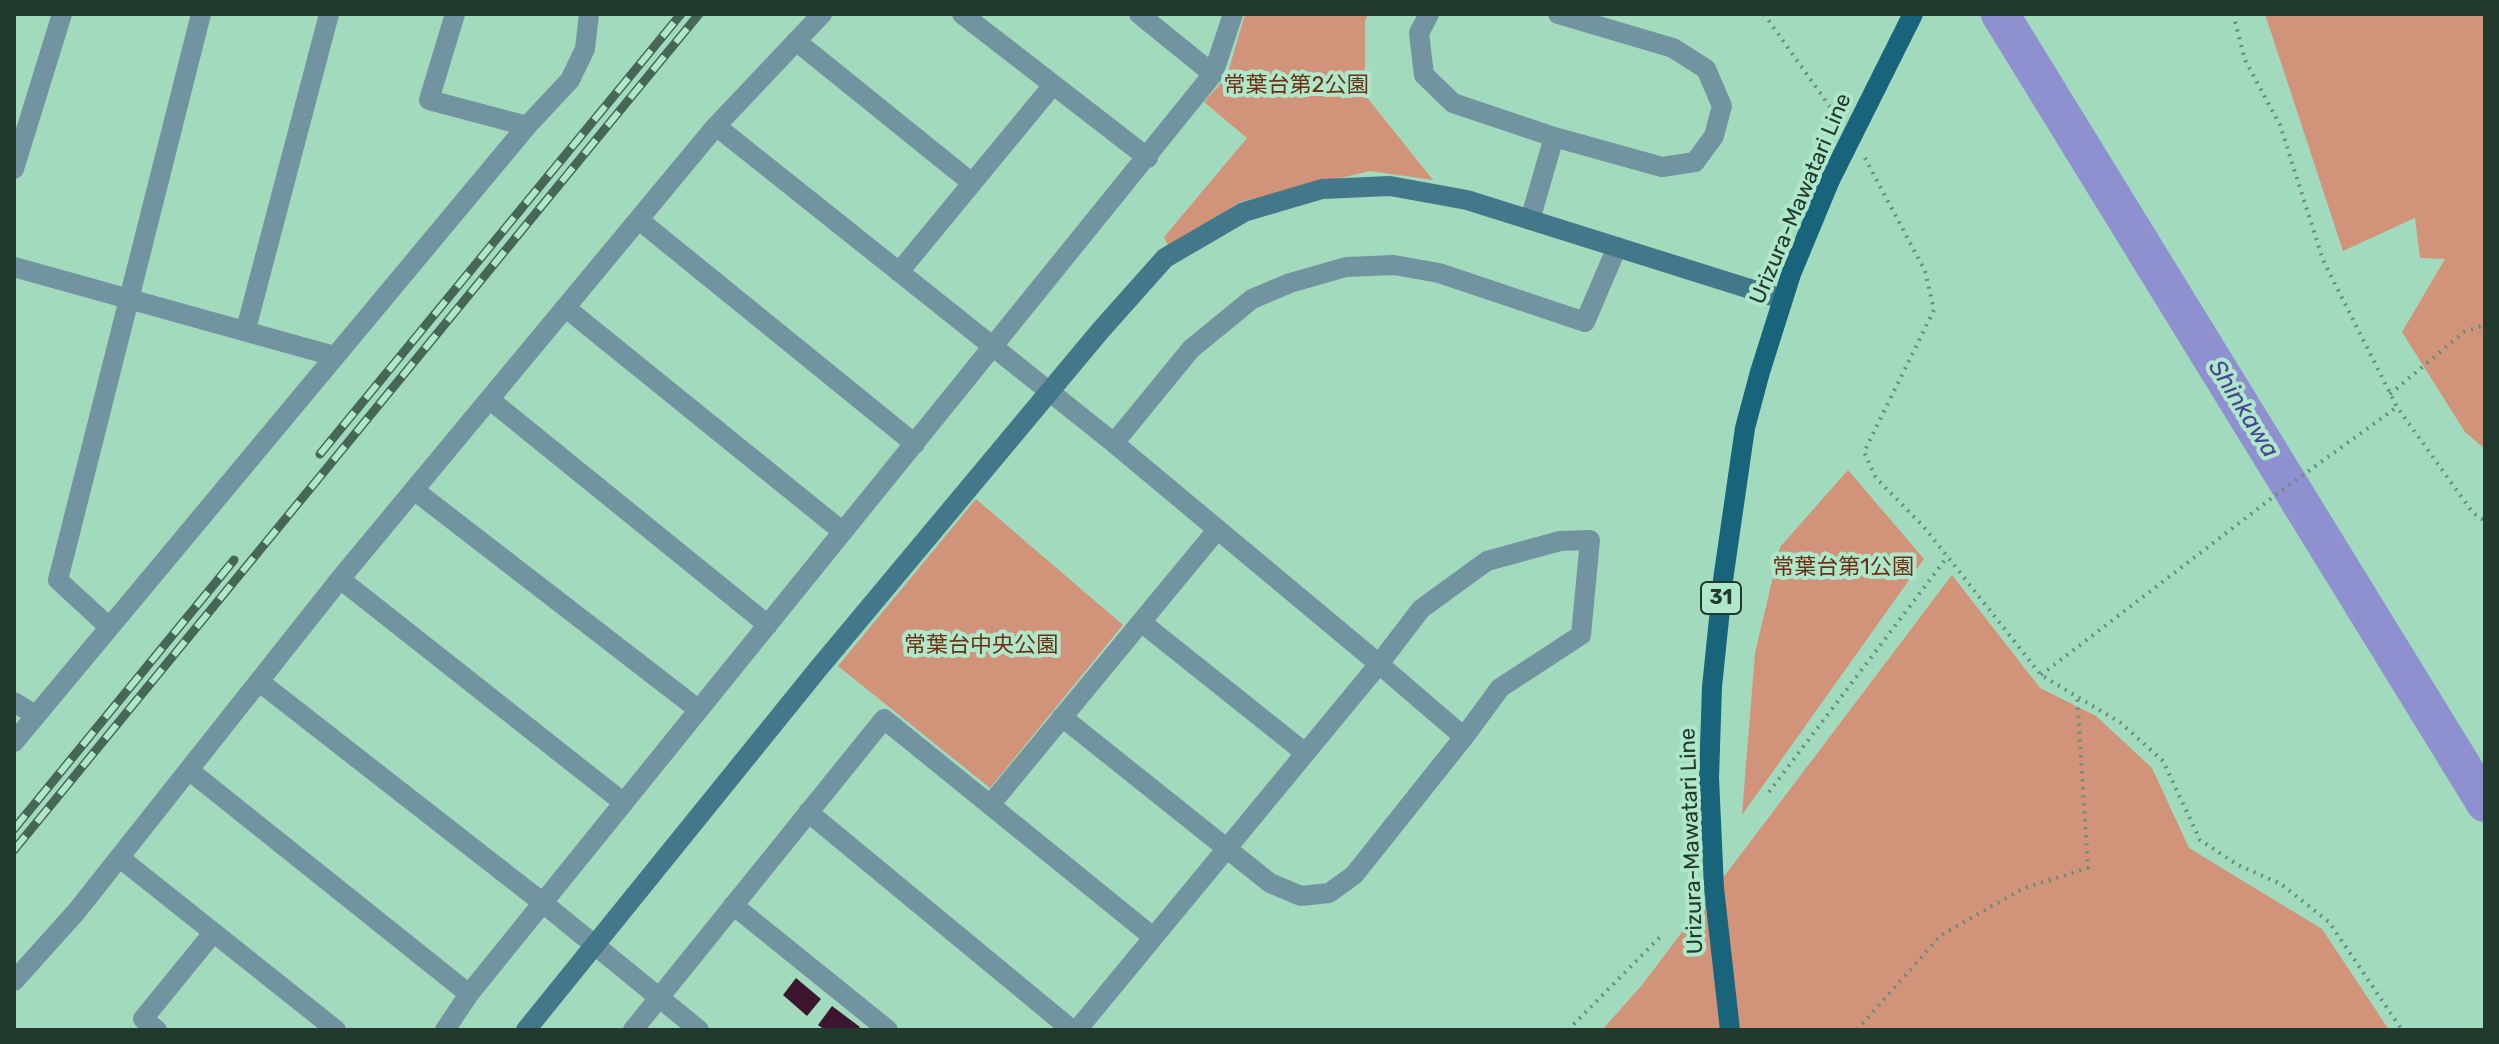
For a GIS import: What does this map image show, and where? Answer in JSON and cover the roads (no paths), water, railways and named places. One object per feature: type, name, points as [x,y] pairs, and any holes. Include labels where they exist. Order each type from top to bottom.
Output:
[{"type":"main road","name":"Urizura-Mawatari Line","points":[[1730,1030],[1714,888],[1709,778],[1712,687],[1723,580],[1745,428],[1782,299],[1830,180],[1913,14]]},
{"type":"street","points":[[14,169],[62,14]]},
{"type":"street","points":[[109,627],[58,580],[126,301],[201,14]]},
{"type":"street","points":[[246,329],[329,14]]},
{"type":"street","points":[[455,14],[429,100],[527,126]]},
{"type":"street","points":[[14,742],[527,126],[570,80],[585,49],[589,14]]},
{"type":"street","points":[[14,981],[120,858],[340,579],[716,126],[822,14]]},
{"type":"street","points":[[962,14],[1148,158]]},
{"type":"street","points":[[1139,14],[1213,74]]},
{"type":"street","points":[[445,1030],[469,994],[1148,158],[1213,74],[1233,14]]},
{"type":"street","points":[[1429,14],[1419,33],[1424,75],[1453,103],[1554,137],[1662,167],[1695,162],[1714,136],[1722,106],[1706,69],[1673,48],[1558,14]]},
{"type":"street","points":[[796,41],[972,183]]},
{"type":"street","points":[[899,272],[1053,85]]},
{"type":"street","points":[[716,126],[1114,443],[1464,737]]},
{"type":"street","points":[[1530,220],[1554,137]]},
{"type":"street","points":[[526,1030],[818,669],[1165,258],[1244,212],[1322,189],[1390,186],[1467,200],[1782,299]]},
{"type":"street","points":[[639,220],[915,444]]},
{"type":"street","points":[[1114,443],[1191,349],[1252,299],[1290,283],[1346,267],[1394,265],[1439,273],[1585,322],[1617,247]]},
{"type":"street","points":[[14,267],[126,301],[246,329],[334,356]]},
{"type":"street","points":[[566,308],[843,532]]},
{"type":"street","points":[[489,399],[768,625]]},
{"type":"street","points":[[414,490],[699,710]]},
{"type":"street","points":[[990,805],[1217,530]]},
{"type":"street","points":[[808,812],[1075,1030],[1153,937],[1227,847],[1304,752],[1379,664],[1421,609],[1487,561],[1560,541],[1590,540],[1581,635],[1500,688],[1354,875],[1329,893],[1301,896],[1270,883],[1227,847],[1062,717]]},
{"type":"street","points":[[340,579],[624,803]]},
{"type":"street","points":[[1141,622],[1304,752]]},
{"type":"street","points":[[261,683],[543,903],[699,1030]]},
{"type":"street","points":[[14,702],[35,715]]},
{"type":"street","points":[[633,1030],[884,719],[1153,937]]},
{"type":"street","points":[[190,771],[469,994]]},
{"type":"street","points":[[120,858],[336,1030]]},
{"type":"street","points":[[733,905],[888,1030]]},
{"type":"street","points":[[157,1030],[143,1019],[213,933]]},
{"type":"waterway","name":"Shinkawa","points":[[2000,14],[2485,803]]},
{"type":"railway","points":[[320,454],[681,14]]},
{"type":"railway","points":[[14,850],[699,14]]},
{"type":"railway","points":[[14,829],[234,560]]},
{"type":"park label","name":"常葉台第2公園","points":[[1296,86]]},
{"type":"park label","name":"常葉台第1公園","points":[[1843,568]]},
{"type":"park label","name":"常葉台中央公園","points":[[981,646]]}]
